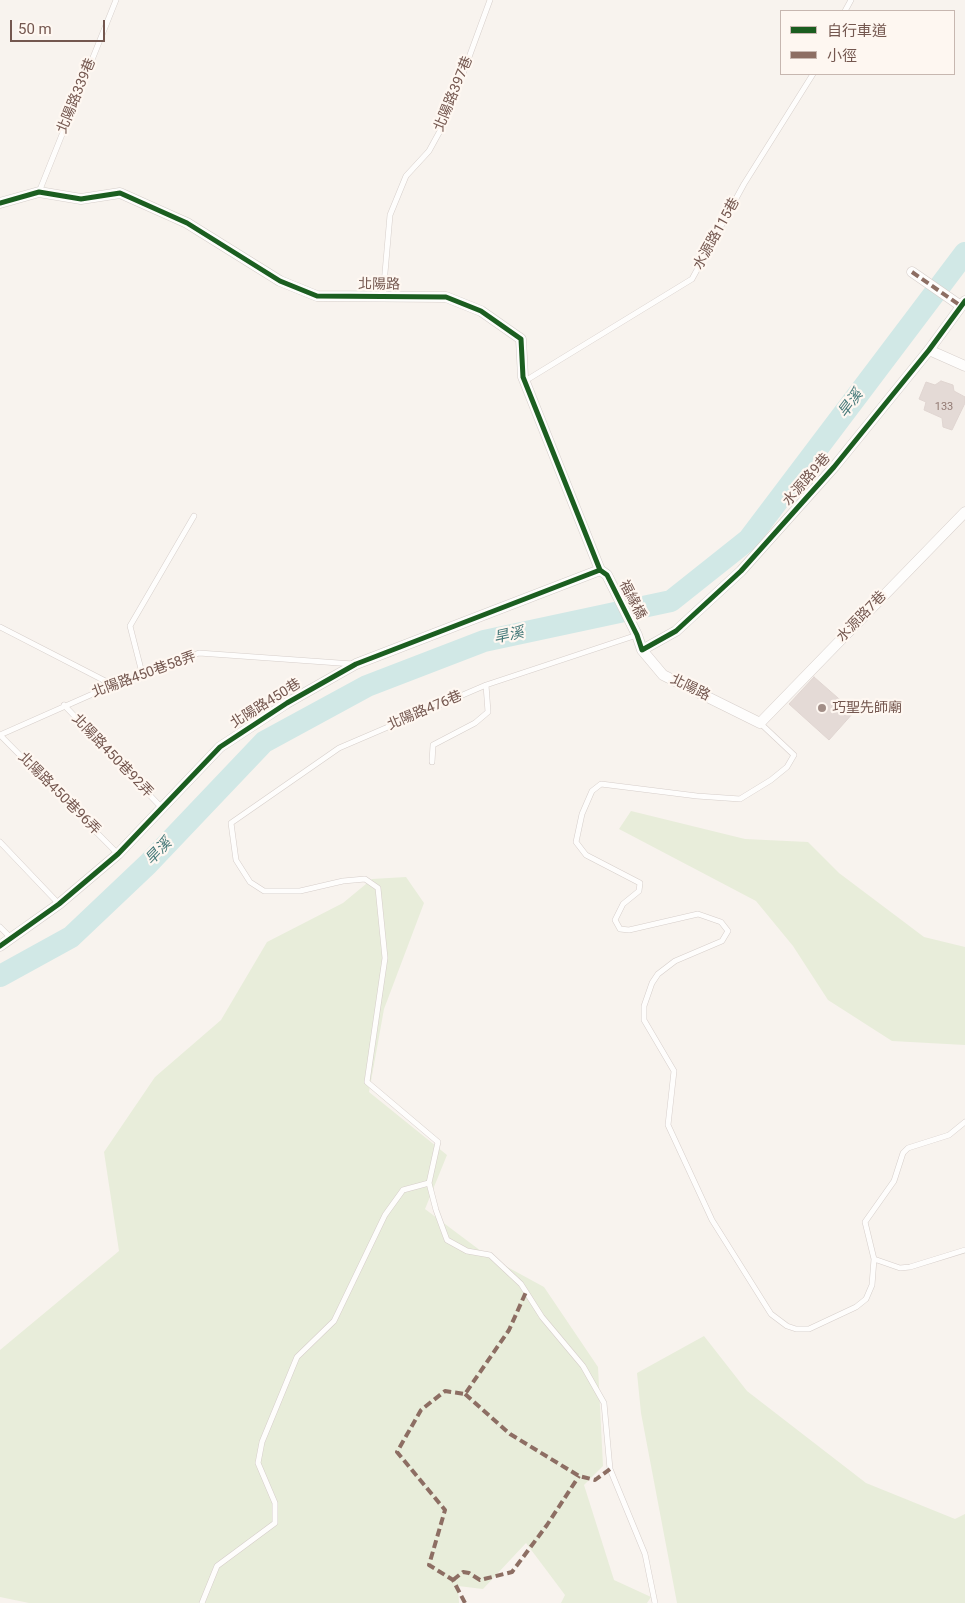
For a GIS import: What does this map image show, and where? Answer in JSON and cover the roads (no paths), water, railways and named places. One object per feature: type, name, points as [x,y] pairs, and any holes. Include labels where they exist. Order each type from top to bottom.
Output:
[{"type":"street","name":"北陽路","points":[[0,202],[39,192],[81,199],[120,193],[188,223],[280,281],[317,296],[446,297],[481,311],[521,339],[523,377],[603,572]]},
{"type":"street","points":[[912,272],[963,303]]},
{"type":"street","name":"水源路9巷","points":[[642,650],[676,631],[741,571],[834,468],[929,350],[963,303]]},
{"type":"street","points":[[929,350],[965,366]]},
{"type":"street","name":"水源路7巷","points":[[760,723],[965,512]]},
{"type":"street","name":"福緣橋","points":[[603,572],[637,635]]},
{"type":"street","name":"北陽路450巷","points":[[0,946],[13,939],[59,904],[118,854],[220,747],[287,703],[356,664],[603,572]]},
{"type":"street","name":"北陽路","points":[[637,635],[642,650],[663,675],[760,723]]},
{"type":"lane","name":"北陽路339巷","points":[[39,192],[116,0]]},
{"type":"lane","name":"北陽路397巷","points":[[384,296],[390,215],[406,176],[429,150],[446,120],[490,0]]},
{"type":"lane","name":"水源路115巷","points":[[525,381],[692,279],[744,184],[812,75]]},
{"type":"lane","points":[[142,673],[130,626],[194,516]]},
{"type":"lane","points":[[0,627],[112,685]]},
{"type":"lane","name":"北陽路476巷","points":[[429,1183],[438,1142],[367,1082],[384,958],[378,888],[365,879],[343,881],[300,891],[264,891],[250,882],[236,860],[231,824],[338,748],[486,685],[637,635]]},
{"type":"lane","name":"北陽路450巷58弄","points":[[0,735],[112,685],[199,653],[356,664]]},
{"type":"lane","points":[[432,762],[433,745],[475,723],[488,712],[486,685]]},
{"type":"lane","name":"北陽路450巷92弄","points":[[64,705],[161,807]]},
{"type":"lane","points":[[760,723],[794,755],[786,767],[772,780],[740,799],[697,796],[601,784],[592,791],[582,814],[576,842],[586,855],[640,883],[639,892],[623,904],[615,920],[620,929],[629,930],[698,914],[721,922],[728,931],[722,941],[675,961],[658,974],[652,983],[644,1006],[644,1020],[674,1071],[668,1124],[712,1220],[770,1314],[787,1326],[803,1330],[856,1307],[866,1299],[869,1293],[874,1259],[865,1222],[894,1181],[903,1153],[908,1148],[949,1136],[965,1122]]},
{"type":"lane","name":"北陽路450巷96弄","points":[[0,735],[118,854]]},
{"type":"lane","points":[[0,842],[59,904]]},
{"type":"lane","points":[[0,927],[13,939]]},
{"type":"lane","points":[[202,1603],[217,1566],[275,1523],[275,1503],[258,1463],[262,1442],[297,1357],[334,1321],[385,1215],[404,1190],[429,1183],[447,1240],[467,1251],[490,1255],[521,1284],[542,1317],[583,1366],[604,1403],[610,1449],[610,1469],[645,1554],[655,1603]]},
{"type":"lane","points":[[874,1259],[900,1268],[910,1267],[965,1250]]},
{"type":"waterway","name":"旱溪","points":[[0,976],[71,937],[148,864],[264,742],[367,686],[484,641],[671,601],[749,539],[965,253]]},
{"type":"place","name":"巧聖先師廟","points":[[822,708]]}]
